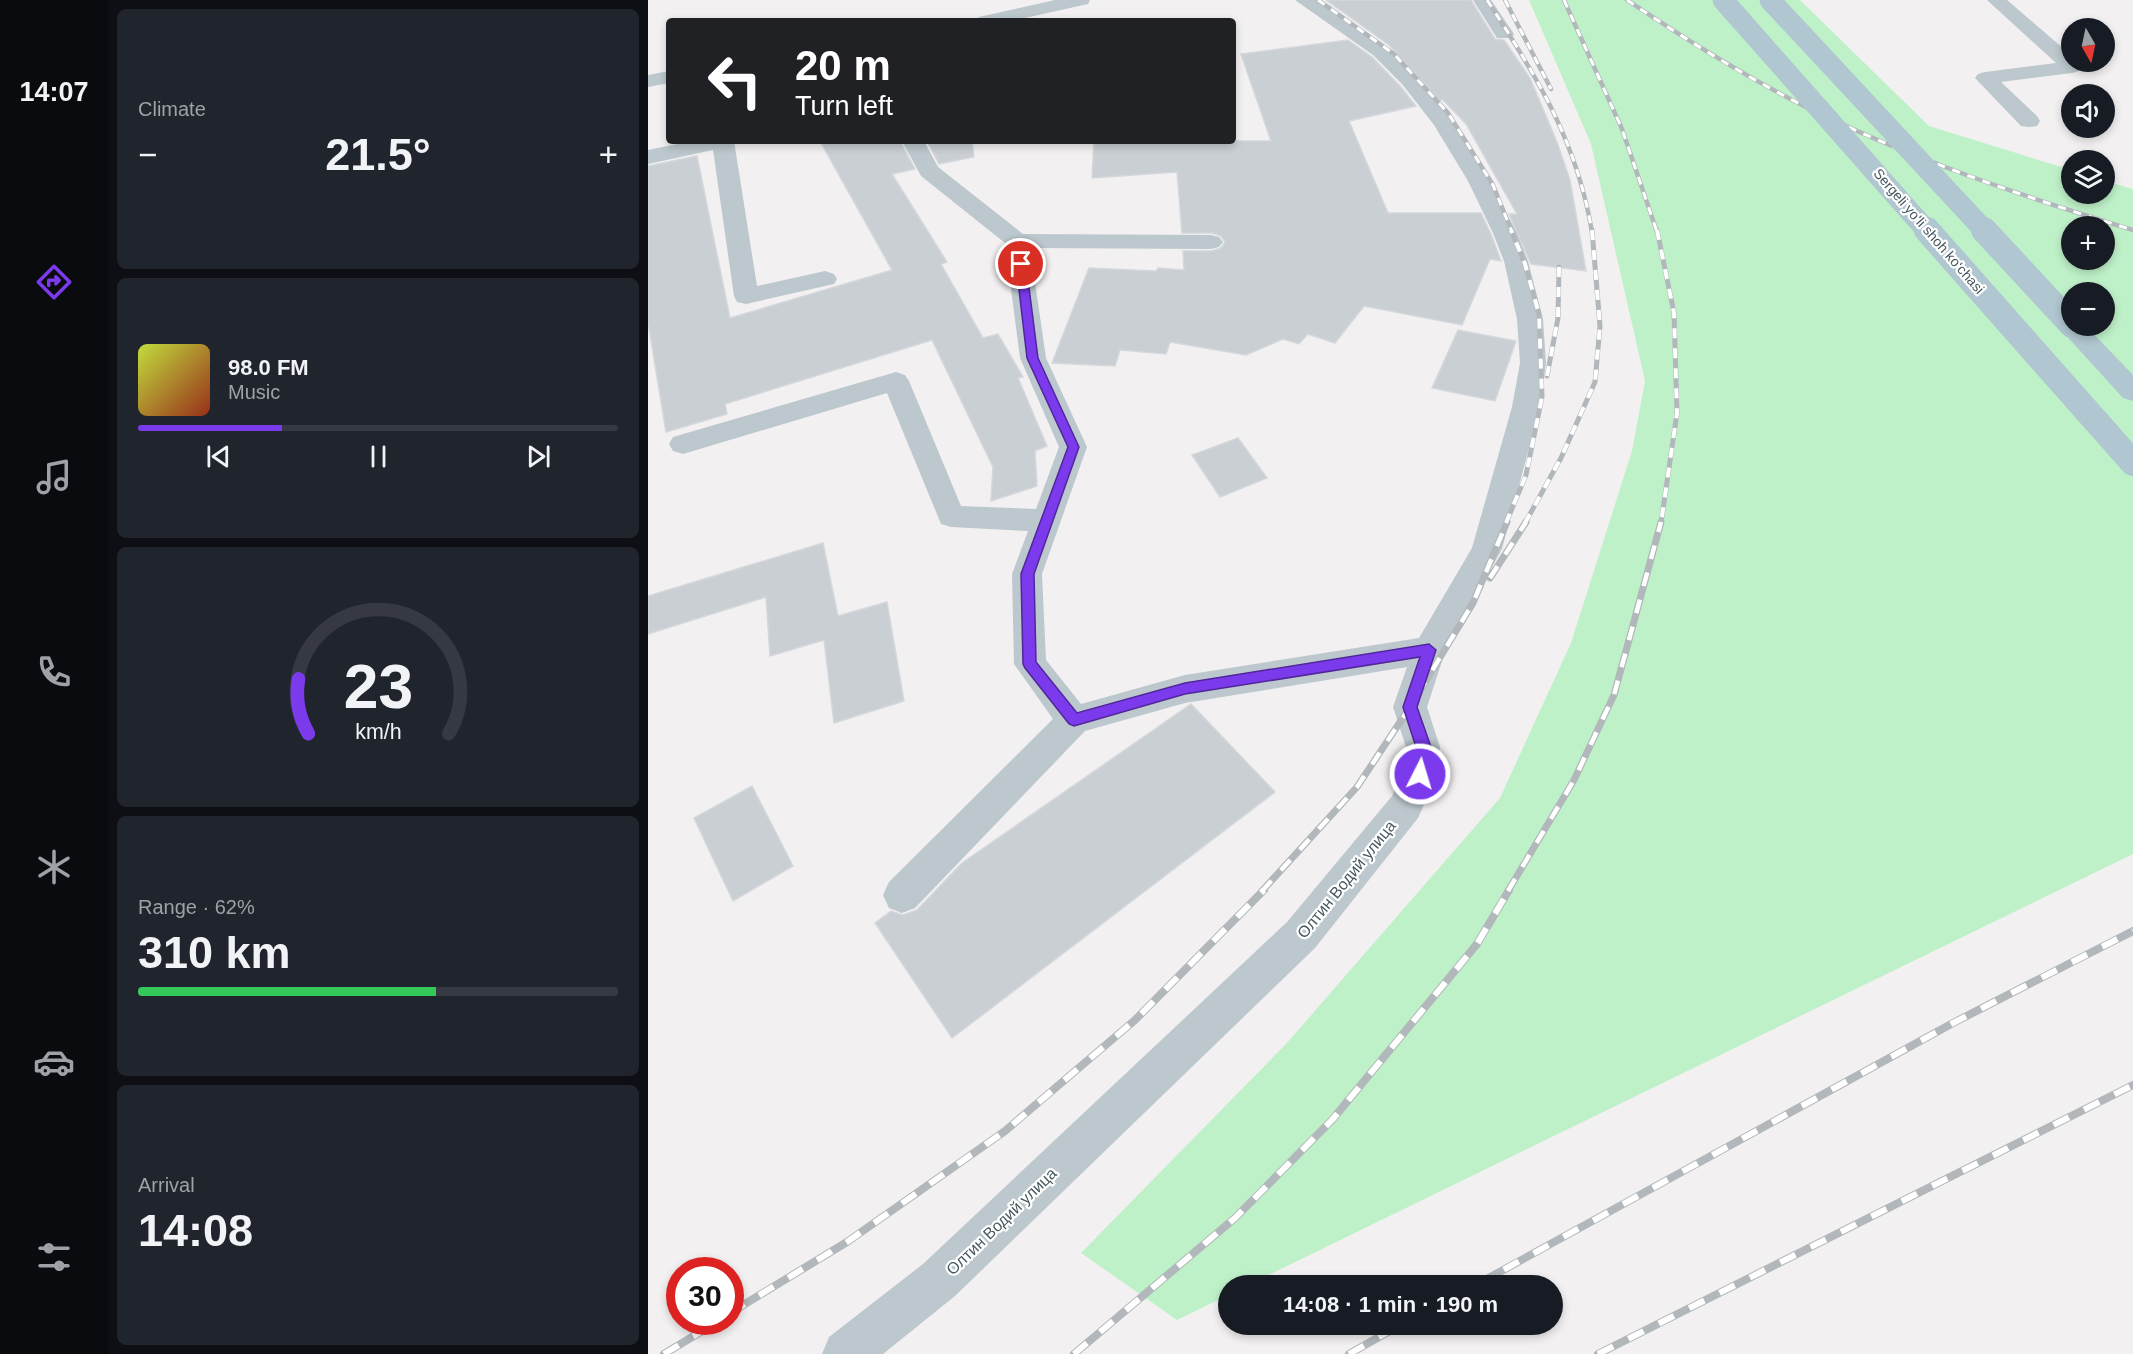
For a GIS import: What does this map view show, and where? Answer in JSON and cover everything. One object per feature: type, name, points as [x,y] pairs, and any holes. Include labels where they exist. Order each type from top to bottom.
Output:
[{"type":"main road","name":"Sergeli yo‘li shoh ko‘chasi","points":[[1723,0],[2133,463]]},
{"type":"main road","points":[[1770,0],[2061,313]]},
{"type":"main road","points":[[2082,336],[2133,392]]},
{"type":"street","points":[[1000,18],[1081,0]]},
{"type":"street","name":"Олтин Водий улица","points":[[846,1354],[939,1280],[1293,943],[1366,858],[1405,807],[1420,774],[1424,747],[1410,707],[1429,650],[1487,549],[1520,435],[1533,363],[1531,328],[1525,292],[1505,233],[1479,181],[1427,100],[1380,51],[1304,0]]},
{"type":"street","points":[[1482,0],[1504,33]]},
{"type":"street","points":[[1996,0],[2072,67],[1985,78],[2029,121]]},
{"type":"street","points":[[648,81],[666,78]]},
{"type":"street","points":[[648,157],[709,144]]},
{"type":"street","points":[[723,144],[746,296],[825,279]]},
{"type":"street","points":[[915,144],[929,171],[1017,241],[1211,242]]},
{"type":"street","points":[[1017,241],[1033,358],[1073,447],[1028,574],[1030,664],[1074,720]]},
{"type":"street","points":[[683,444],[896,381],[951,516],[1047,521]]},
{"type":"street","points":[[902,895],[1074,720],[1185,688],[1429,650]]},
{"type":"green space","points":[[1529,0],[1800,0],[1929,126],[2061,167],[2061,204],[2115,204],[2115,184],[2133,189],[2133,854],[1269,1275],[1218,1275],[1218,1300],[1177,1320],[1081,1253],[1286,1044],[1500,798],[1571,643],[1632,451],[1645,381],[1591,144]]},
{"type":"building","points":[[1326,0],[1471,0],[1495,39],[1504,40],[1530,78],[1570,180],[1586,271],[1531,264],[1509,214],[1517,214],[1466,124],[1443,100],[1439,100],[1389,45]]},
{"type":"building","points":[[1348,40],[1372,57],[1400,86],[1416,106],[1349,121],[1388,213],[1481,213],[1501,261],[1490,259],[1462,325],[1364,306],[1335,343],[1308,334],[1299,344],[1283,339],[1246,355],[1170,342],[1166,354],[1120,350],[1115,366],[1052,363],[1089,268],[1184,270],[1183,251],[1212,251],[1221,248],[1225,242],[1221,236],[1212,233],[1182,233],[1177,172],[1092,178],[1094,144],[1236,144],[1236,141],[1271,141],[1241,54]]},
{"type":"building","points":[[822,144],[902,144],[915,169],[892,174],[947,262],[941,264],[983,338],[998,334],[1023,377],[1018,378],[1047,446],[1035,451],[1037,486],[991,501],[993,467],[932,340],[725,404],[727,414],[666,432],[648,322],[648,166],[697,156],[730,318],[892,270]]},
{"type":"building","points":[[929,144],[972,144],[974,157],[939,164]]},
{"type":"building","points":[[1458,330],[1516,341],[1495,401],[1432,388]]},
{"type":"building","points":[[1238,438],[1267,478],[1220,497],[1192,455]]},
{"type":"building","points":[[823,543],[838,616],[887,602],[904,701],[834,723],[824,640],[770,656],[766,597],[648,634],[648,596]]},
{"type":"building","points":[[1191,704],[1275,792],[952,1038],[875,923],[891,911],[903,915],[917,910],[962,863]]},
{"type":"building","points":[[752,786],[793,866],[733,901],[694,818]]},
{"type":"railway","points":[[1318,0],[1394,54],[1448,113],[1493,185],[1512,232]]},
{"type":"railway","points":[[1487,0],[1538,82],[1565,138],[1585,199],[1592,232]]},
{"type":"railway","points":[[1505,0],[1551,89]]},
{"type":"railway","points":[[1564,0],[1622,129],[1657,232]]},
{"type":"railway","points":[[1627,0],[1737,70],[1846,126],[1967,175],[2133,230]]},
{"type":"railway","points":[[1506,523],[1526,475],[1542,397],[1539,314],[1525,264],[1511,230]]},
{"type":"railway","points":[[1525,523],[1561,458],[1595,382],[1600,326],[1592,230]]},
{"type":"railway","points":[[1657,230],[1674,313],[1677,413],[1661,523]]},
{"type":"railway","points":[[1547,376],[1558,318],[1559,267]]},
{"type":"railway","points":[[1262,891],[1357,787],[1410,707],[1473,603],[1507,522]]},
{"type":"railway","points":[[1490,578],[1526,522]]},
{"type":"railway","points":[[1508,891],[1574,780],[1614,695],[1661,522]]},
{"type":"railway","points":[[744,1305],[847,1242],[1005,1131],[1135,1020],[1264,890]]},
{"type":"railway","points":[[1074,1354],[1235,1218],[1332,1120],[1477,944],[1509,890]]},
{"type":"railway","points":[[1494,1275],[1953,1023],[2133,931]]},
{"type":"railway","points":[[1598,1354],[2133,1085]]},
{"type":"railway","points":[[664,1354],[695,1335]]},
{"type":"railway","points":[[1349,1354],[1383,1335]]},
{"type":"route","points":[[1021,264],[1033,358],[1073,447],[1028,574],[1030,664],[1074,720],[1185,688],[1429,650],[1410,707],[1424,747],[1420,774]]}]
